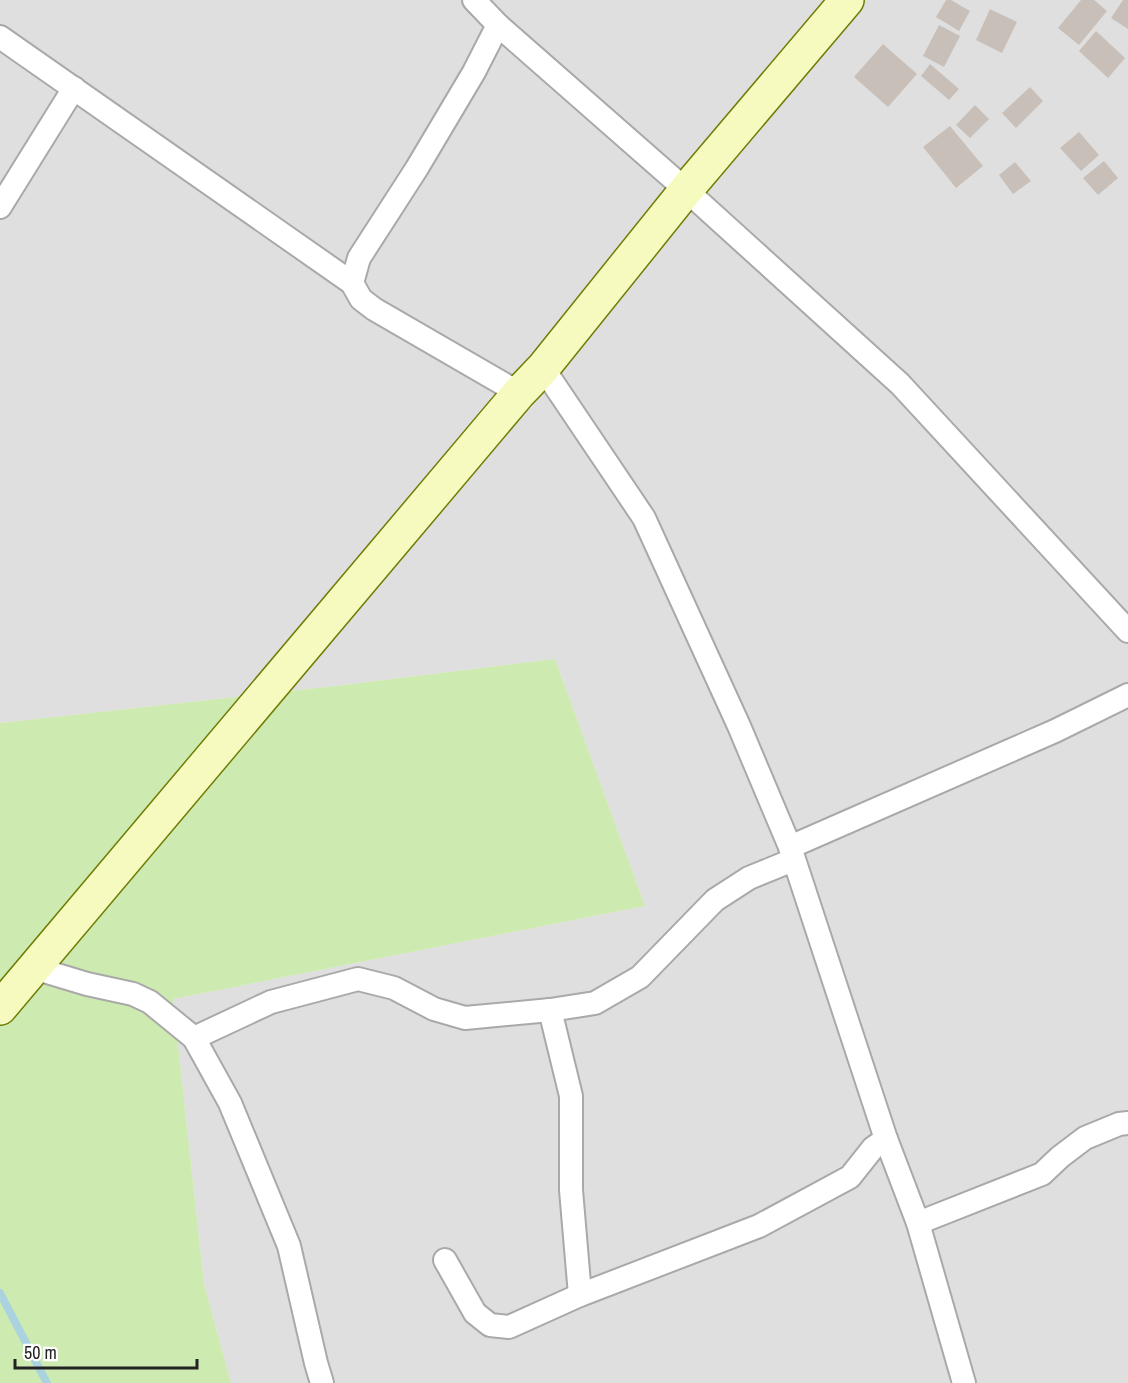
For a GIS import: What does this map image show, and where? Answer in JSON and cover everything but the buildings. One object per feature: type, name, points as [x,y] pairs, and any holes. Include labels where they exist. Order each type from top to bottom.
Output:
[{"type":"street","points":[[474,0],[498,25],[686,190],[900,384],[1128,631]]},
{"type":"street","points":[[0,1008],[519,393],[543,368],[686,190],[847,0]]},
{"type":"street","points":[[352,283],[359,258],[417,168],[474,72],[498,25]]},
{"type":"street","points":[[0,37],[352,283],[361,298],[374,309],[519,393]]},
{"type":"street","points":[[0,207],[74,88]]},
{"type":"street","points":[[543,368],[644,518],[739,726],[792,853],[886,1138],[918,1223],[964,1383]]},
{"type":"street","points":[[194,1038],[271,1002],[358,979],[394,988],[434,1009],[465,1018],[595,1003],[640,977],[715,900],[748,878],[792,853],[1128,695]]},
{"type":"street","points":[[34,969],[133,994],[150,1002],[194,1038],[230,1103],[289,1246],[315,1363],[322,1383]]},
{"type":"street","points":[[550,1010],[571,1096],[571,1190],[580,1295]]},
{"type":"street","points":[[918,1223],[1042,1174],[1060,1156],[1084,1138],[1119,1124],[1128,1123]]},
{"type":"street","points":[[445,1260],[475,1313],[490,1325],[509,1327],[580,1295],[759,1226],[850,1177],[873,1148],[886,1138]]},
{"type":"shaded area","points":[[0,0],[1128,0],[1128,1383],[231,1383],[204,1284],[173,999],[645,906],[555,659],[0,723]]},
{"type":"green space","points":[[555,659],[645,906],[173,999],[204,1284],[231,1383],[0,1383],[0,723]]},
{"type":"waterway","points":[[0,1293],[47,1383]]}]
